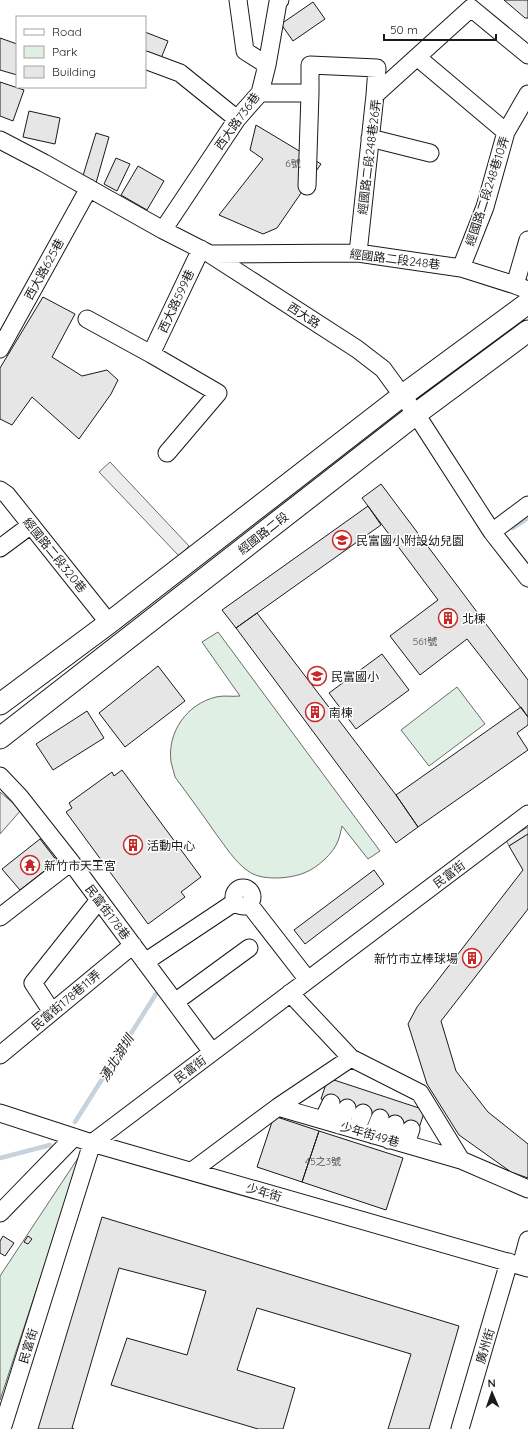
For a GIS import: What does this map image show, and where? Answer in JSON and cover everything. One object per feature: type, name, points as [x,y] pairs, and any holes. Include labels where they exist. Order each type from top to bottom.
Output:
[{"type":"main road","name":"經國路二段","points":[[0,704],[109,623],[403,395],[528,303]]},
{"type":"main road","name":"經國路二段","points":[[0,738],[416,414],[528,331]]},
{"type":"street","points":[[238,0],[245,51],[267,65]]},
{"type":"street","name":"西大路736巷","points":[[163,230],[237,119],[260,93],[267,65],[278,2],[280,0]]},
{"type":"street","name":"經國路二段248巷26弄","points":[[358,253],[375,95],[471,8],[528,55]]},
{"type":"street","points":[[417,57],[506,132]]},
{"type":"street","points":[[146,60],[180,73],[237,119]]},
{"type":"street","points":[[307,186],[310,65],[377,68],[375,95]]},
{"type":"street","points":[[260,93],[310,93]]},
{"type":"street","name":"經國路二段248巷10弄","points":[[461,268],[485,207],[506,132],[528,94]]},
{"type":"street","points":[[370,138],[430,153]]},
{"type":"street","name":"西大路","points":[[2,145],[89,188],[163,230],[206,251],[356,349],[383,369],[416,414],[492,532],[528,578]]},
{"type":"street","name":"西大路625巷","points":[[0,349],[89,188]]},
{"type":"street","points":[[522,288],[528,240]]},
{"type":"street","name":"經國路二段248巷","points":[[206,251],[358,253],[461,268],[522,288]]},
{"type":"street","name":"西大路599巷","points":[[151,354],[206,251]]},
{"type":"street","points":[[87,319],[218,393],[167,452]]},
{"type":"street","name":"經國路二段320巷","points":[[0,490],[7,495],[109,623]]},
{"type":"street","points":[[492,532],[528,505]]},
{"type":"street","points":[[0,548],[31,525]]},
{"type":"street","name":"民富街178巷","points":[[0,776],[19,796],[71,862],[212,1052]]},
{"type":"street","name":"民富街","points":[[2,1429],[92,1143],[528,814]]},
{"type":"street","points":[[0,917],[71,862]]},
{"type":"street","points":[[52,1012],[33,983],[99,900]]},
{"type":"street","points":[[146,962],[242,903],[308,980]]},
{"type":"street","name":"民富街178巷11弄","points":[[0,1055],[133,945]]},
{"type":"street","points":[[175,1002],[249,948]]},
{"type":"street","points":[[290,994],[352,1058],[420,1093],[461,1160]]},
{"type":"street","points":[[192,1171],[278,1107],[352,1058]]},
{"type":"street","points":[[323,1120],[339,1105],[339,1125]]},
{"type":"street","name":"少年街49巷","points":[[278,1107],[381,1137],[398,1129],[461,1160],[528,1189]]},
{"type":"street","name":"少年街","points":[[0,1113],[92,1143],[519,1265]]},
{"type":"street","points":[[356,1130],[363,1113]]},
{"type":"street","points":[[381,1137],[398,1129]]},
{"type":"street","points":[[0,1213],[74,1137]]},
{"type":"street","name":"廣州街","points":[[460,1429],[528,1240]]},
{"type":"green space","points":[[218,632],[380,851],[368,859],[342,826],[336,846],[328,856],[309,871],[291,877],[267,878],[248,871],[238,863],[227,849],[175,777],[171,762],[172,740],[181,721],[188,713],[196,706],[216,697],[240,696],[202,642]]},
{"type":"green space","points":[[457,687],[485,724],[429,766],[401,730]]},
{"type":"green space","points":[[82,1152],[0,1400],[0,1276]]},
{"type":"shaded area","points":[[110,462],[189,546],[179,556],[99,472]]},
{"type":"shaded area","points":[[0,792],[21,810],[0,834]]},
{"type":"shaded area","points":[[528,827],[528,834],[509,846],[506,840]]},
{"type":"building","points":[[504,0],[528,0],[528,18],[525,18]]},
{"type":"building","points":[[313,2],[325,19],[293,41],[281,24]]},
{"type":"building","points":[[146,32],[168,41],[160,61],[146,55]]},
{"type":"building","points":[[0,38],[16,44],[16,75],[0,70]]},
{"type":"building","points":[[0,82],[24,90],[13,121],[0,116]]},
{"type":"building","points":[[29,111],[60,118],[55,144],[23,137]]},
{"type":"building","points":[[256,125],[321,164],[277,228],[263,234],[219,215],[263,159],[250,150]]},
{"type":"building","points":[[96,133],[109,137],[96,183],[82,179]]},
{"type":"building","points":[[116,158],[130,164],[117,191],[104,184]]},
{"type":"building","points":[[138,166],[164,181],[147,210],[121,195]]},
{"type":"building","points":[[43,297],[75,314],[52,357],[82,376],[107,370],[118,380],[111,394],[79,439],[32,397],[12,425],[0,419],[0,368]]},
{"type":"building","name":"北棟","points":[[381,484],[528,680],[528,717],[467,639],[420,675],[390,636],[438,600],[362,498]]},
{"type":"building","points":[[368,506],[381,525],[236,628],[222,610]]},
{"type":"building","name":"南棟","points":[[257,613],[396,795],[418,827],[396,843],[236,628]]},
{"type":"building","points":[[382,654],[409,690],[356,729],[329,693]]},
{"type":"building","points":[[158,666],[185,701],[125,747],[99,713]]},
{"type":"building","points":[[521,707],[528,717],[528,725],[517,733],[528,750],[418,827],[396,795]]},
{"type":"building","points":[[87,711],[104,738],[53,770],[36,744]]},
{"type":"building","name":"活動中心","points":[[122,770],[201,877],[181,892],[185,897],[148,924],[66,812],[72,808],[69,803],[112,772],[114,776]]},
{"type":"building","name":"新竹市立棒球場","points":[[528,834],[528,909],[441,1021],[456,1071],[488,1112],[528,1144],[528,1178],[511,1172],[459,1135],[427,1084],[408,1024],[417,1007],[523,870],[509,846]]},
{"type":"building","name":"新竹市天王宮","points":[[40,839],[57,861],[20,890],[2,869]]},
{"type":"building","points":[[374,870],[384,884],[305,944],[294,930]]},
{"type":"building","points":[[328,1078],[425,1110],[418,1131],[321,1099]]},
{"type":"building","points":[[274,1116],[319,1131],[302,1182],[257,1167]]},
{"type":"building","points":[[319,1131],[403,1158],[386,1210],[302,1182]]},
{"type":"building","points":[[102,1217],[459,1326],[429,1429],[388,1429],[411,1354],[257,1308],[237,1370],[295,1388],[283,1429],[258,1429],[111,1385],[127,1338],[187,1355],[206,1291],[119,1268],[72,1428],[74,1429],[38,1429]]},
{"type":"building","points":[[3,1236],[14,1243],[5,1256],[0,1253],[0,1241]]},
{"type":"building","points":[[28,1236],[32,1239],[28,1244],[24,1242]]},
{"type":"waterway","name":"湧北湖圳","points":[[513,528],[528,518]]},
{"type":"waterway","name":"湧北湖圳","points":[[75,1122],[156,994]]},
{"type":"waterway","name":"湧北湖圳","points":[[0,1158],[50,1145]]},
{"type":"place","name":"民富國小附設幼兒園","points":[[342,540]]},
{"type":"place","name":"北棟","points":[[448,618]]},
{"type":"place","name":"民富國小","points":[[317,676]]},
{"type":"place","name":"南棟","points":[[315,712]]},
{"type":"place","name":"活動中心","points":[[133,845]]},
{"type":"place","name":"新竹市天王宮","points":[[30,865]]},
{"type":"place","name":"新竹市立棒球場","points":[[472,958]]}]
